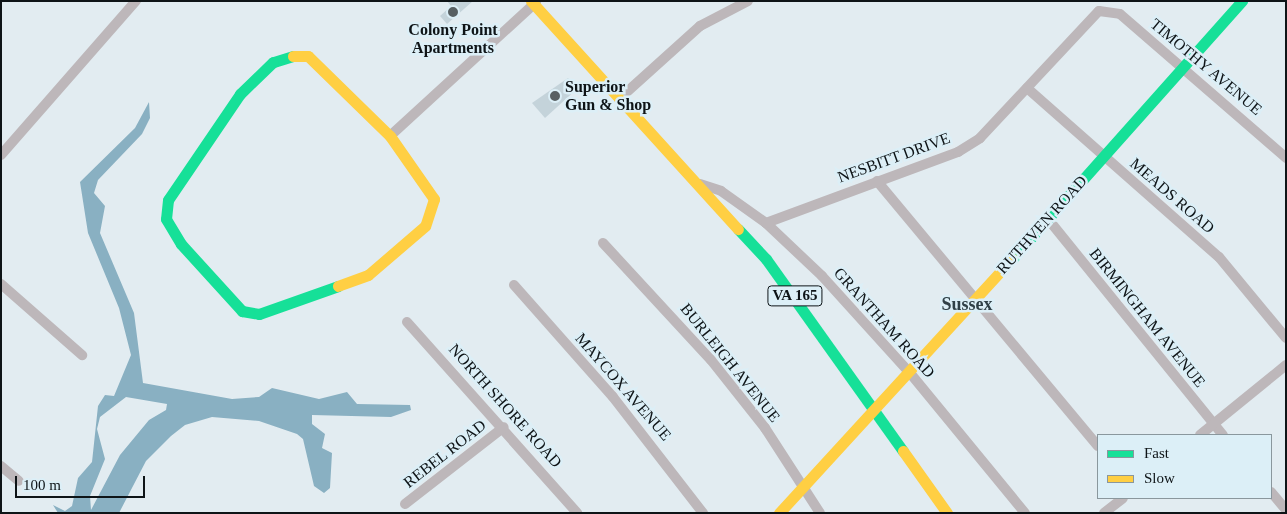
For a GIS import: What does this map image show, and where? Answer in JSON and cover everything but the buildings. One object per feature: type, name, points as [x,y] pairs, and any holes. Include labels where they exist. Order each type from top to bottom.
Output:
[{"type":"street","points":[[1,155],[136,1]]},
{"type":"street","points":[[619,99],[700,26],[748,1]]},
{"type":"street","name":"RUTHVEN ROAD","points":[[779,513],[805,489],[1242,1]]},
{"type":"street","points":[[390,136],[534,2]]},
{"type":"street","name":"VA 165","points":[[534,2],[619,99],[766,259],[876,410],[947,513]]},
{"type":"street","name":"TIMOTHY AVENUE","points":[[1099,11],[1120,14],[1286,158]]},
{"type":"street","name":"NESBITT DRIVE","points":[[766,223],[877,180],[958,152],[980,138],[1099,11]]},
{"type":"street","points":[[308,56],[390,136],[434,199],[434,207],[424,226],[368,275],[258,314],[242,311],[181,244],[166,219],[168,200],[234,102],[273,62],[308,56]]},
{"type":"street","name":"MEADS ROAD","points":[[1027,88],[1219,257],[1286,338]]},
{"type":"street","points":[[877,180],[1097,445]]},
{"type":"street","name":"GRANTHAM ROAD","points":[[696,183],[721,191],[766,223],[910,372],[1025,513]]},
{"type":"street","name":"BIRMINGHAM AVENUE","points":[[1048,219],[1222,434]]},
{"type":"street","name":"BURLEIGH AVENUE","points":[[603,243],[711,360],[805,489],[820,513]]},
{"type":"street","points":[[1,284],[82,355]]},
{"type":"street","name":"MAYCOX AVENUE","points":[[514,285],[643,433],[703,513]]},
{"type":"street","name":"NORTH SHORE ROAD","points":[[407,322],[504,427],[577,513]]},
{"type":"street","points":[[1201,434],[1286,364]]},
{"type":"street","name":"REBEL ROAD","points":[[405,504],[504,427]]},
{"type":"street","points":[[1,466],[19,481]]},
{"type":"street","points":[[1272,493],[1286,510]]},
{"type":"street","points":[[1104,513],[1122,499]]},
{"type":"water","points":[[149,102],[150,118],[142,134],[98,180],[94,193],[105,206],[100,233],[134,313],[143,383],[232,399],[259,397],[272,388],[319,399],[347,392],[357,404],[410,405],[411,410],[391,417],[312,415],[312,424],[325,434],[322,448],[332,453],[330,488],[324,493],[314,486],[303,439],[297,434],[259,421],[212,417],[185,425],[146,461],[119,513],[58,513],[53,505],[65,511],[72,506],[78,478],[92,462],[98,406],[105,395],[114,396],[131,355],[119,308],[88,233],[80,182],[135,128]],"holes":[[[126,397],[167,404],[166,410],[149,420],[120,455],[91,510],[90,496],[105,459],[97,429],[100,417]]]},
{"type":"traffic: fast","points":[[1012,259],[1242,1]]},
{"type":"traffic: fast","points":[[293,56],[273,62],[240,94],[168,200],[166,219],[181,244],[242,311],[259,314],[338,286]]},
{"type":"traffic: fast","points":[[738,229],[766,259],[903,451]]},
{"type":"traffic: slow","points":[[531,1],[738,229]]},
{"type":"traffic: slow","points":[[293,56],[308,56],[390,136],[434,199],[425,226],[368,275],[338,286]]},
{"type":"traffic: slow","points":[[779,513],[1012,259]]},
{"type":"traffic: slow","points":[[903,451],[947,513]]},
{"type":"place","name":"Colony Point Apartments","points":[[453,12]]},
{"type":"place","name":"Superior Gun & Shop","points":[[555,96]]},
{"type":"district","name":"Sussex","points":[[967,304]]}]
